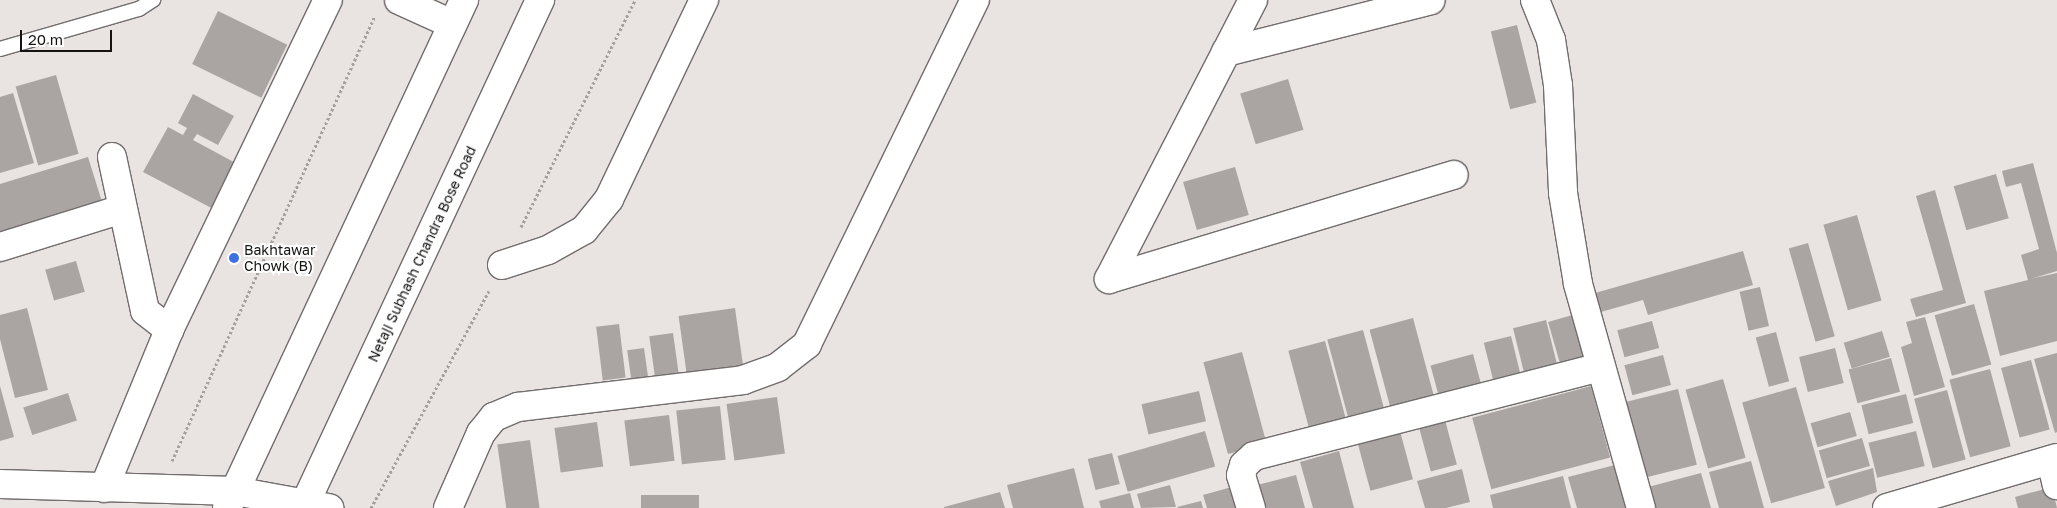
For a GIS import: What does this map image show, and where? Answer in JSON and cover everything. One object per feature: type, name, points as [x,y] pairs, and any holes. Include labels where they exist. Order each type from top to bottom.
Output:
[{"type":"street","points":[[104,488],[169,330],[328,0]]},
{"type":"street","points":[[231,500],[464,0]]},
{"type":"street","name":"Netaji Subhash Chandra Bose Road","points":[[312,507],[540,0]]},
{"type":"street","points":[[502,265],[548,250],[584,230],[609,198],[704,0]]},
{"type":"street","points":[[448,508],[481,433],[494,416],[518,407],[743,380],[778,368],[806,344],[975,0]]},
{"type":"street","points":[[1253,0],[1109,279],[1454,175]]},
{"type":"street","points":[[1226,52],[1431,0]]},
{"type":"street","points":[[1535,0],[1551,40],[1558,85],[1563,192],[1578,284],[1641,508]]},
{"type":"street","points":[[389,4],[452,24]]},
{"type":"street","points":[[112,157],[145,311],[169,330]]},
{"type":"street","points":[[0,247],[122,209]]},
{"type":"street","points":[[1250,508],[1242,475],[1244,465],[1254,456],[1600,366]]},
{"type":"street","points":[[1887,508],[2055,468]]},
{"type":"street","points":[[0,484],[160,489],[231,500],[312,507]]},
{"type":"lane","points":[[0,49],[139,9],[153,0]]},
{"type":"path","points":[[160,489],[389,4]]},
{"type":"path","points":[[371,508],[374,503]]},
{"type":"building","points":[[218,11],[287,45],[261,98],[192,64]]},
{"type":"building","points":[[1517,25],[1536,103],[1510,109],[1491,32]]},
{"type":"building","points":[[56,75],[79,154],[38,165],[16,87]]},
{"type":"building","points":[[1288,79],[1303,130],[1256,144],[1240,94]]},
{"type":"building","points":[[13,93],[34,163],[0,173],[0,97]]},
{"type":"building","points":[[193,94],[234,116],[218,145],[197,134],[193,140],[243,167],[219,212],[143,172],[168,127],[183,135],[187,128],[178,123]]},
{"type":"building","points":[[88,157],[103,205],[0,237],[0,184]]},
{"type":"building","points":[[2033,163],[2057,253],[2057,271],[2030,279],[2057,273],[2057,341],[2000,356],[1984,291],[2028,280],[2021,255],[2039,249],[2021,183],[2006,187],[2002,171]]},
{"type":"building","points":[[1235,167],[1249,215],[1197,230],[1183,182]]},
{"type":"building","points":[[1996,174],[2009,218],[1966,230],[1954,186]]},
{"type":"building","points":[[1935,190],[1966,303],[1916,317],[1910,299],[1943,290],[1916,196]]},
{"type":"building","points":[[1857,215],[1882,301],[1848,310],[1823,225]]},
{"type":"building","points":[[1808,243],[1835,336],[1816,342],[1789,249]]},
{"type":"building","points":[[1743,251],[1753,285],[1648,315],[1643,300],[1601,312],[1595,293]]},
{"type":"building","points":[[76,261],[85,292],[54,301],[45,270]]},
{"type":"building","points":[[1760,287],[1769,326],[1749,331],[1740,292]]},
{"type":"building","points":[[1974,304],[1991,365],[1952,376],[1935,315]]},
{"type":"building","points":[[27,308],[48,390],[15,398],[0,339],[0,315]]},
{"type":"building","points":[[735,308],[744,375],[688,383],[679,316]]},
{"type":"building","points":[[1576,314],[1589,360],[1561,368],[1548,322]]},
{"type":"building","points":[[1925,317],[1945,387],[1914,396],[1901,347],[1912,343],[1906,322]]},
{"type":"building","points":[[1413,318],[1436,405],[1393,417],[1370,330]]},
{"type":"building","points":[[1546,320],[1559,371],[1526,380],[1513,328]]},
{"type":"building","points":[[1652,321],[1659,348],[1624,357],[1617,330]]},
{"type":"building","points":[[619,324],[626,378],[603,380],[596,327]]},
{"type":"building","points":[[1363,330],[1386,415],[1350,425],[1327,340]]},
{"type":"building","points":[[1882,331],[1890,357],[1852,369],[1844,343]]},
{"type":"building","points":[[1776,332],[1789,381],[1769,387],[1756,337]]},
{"type":"building","points":[[673,333],[680,384],[656,388],[649,336]]},
{"type":"building","points":[[1511,336],[1522,380],[1495,386],[1484,343]]},
{"type":"building","points":[[1325,341],[1348,428],[1312,438],[1288,351]]},
{"type":"building","points":[[644,348],[649,385],[632,387],[627,350]]},
{"type":"building","points":[[1835,348],[1844,383],[1808,392],[1799,357]]},
{"type":"building","points":[[1242,352],[1267,444],[1228,454],[1203,362]]},
{"type":"building","points":[[2057,353],[2057,432],[2055,433],[2034,359]]},
{"type":"building","points":[[1473,354],[1483,392],[1441,403],[1430,365]]},
{"type":"building","points":[[1663,355],[1671,385],[1632,395],[1624,365]]},
{"type":"building","points":[[1891,358],[1900,392],[1858,403],[1848,369]]},
{"type":"building","points":[[2031,360],[2050,430],[2020,438],[2001,368]]},
{"type":"building","points":[[1990,369],[2011,446],[1970,457],[1949,380]]},
{"type":"building","points":[[1723,379],[1746,458],[1708,469],[1686,390]]},
{"type":"building","points":[[0,386],[14,437],[0,441]]},
{"type":"building","points":[[1591,386],[1610,457],[1491,489],[1472,418]]},
{"type":"building","points":[[1796,387],[1825,488],[1771,503],[1742,402]]},
{"type":"building","points":[[1678,389],[1697,465],[1645,478],[1627,402]]},
{"type":"building","points":[[1947,390],[1966,460],[1933,468],[1914,399]]},
{"type":"building","points":[[1199,391],[1206,421],[1148,434],[1142,404]]},
{"type":"building","points":[[68,393],[77,421],[32,435],[23,408]]},
{"type":"building","points":[[1906,394],[1913,423],[1869,434],[1861,405]]},
{"type":"building","points":[[777,397],[785,453],[734,461],[726,404]]},
{"type":"building","points":[[720,406],[726,460],[682,464],[676,411]]},
{"type":"building","points":[[1850,412],[1857,436],[1817,447],[1811,423]]},
{"type":"building","points":[[669,415],[675,461],[630,466],[624,420]]},
{"type":"building","points":[[1445,420],[1457,464],[1431,471],[1419,427]]},
{"type":"building","points":[[597,422],[603,467],[561,473],[554,428]]},
{"type":"building","points":[[1205,431],[1215,467],[1128,492],[1118,456]]},
{"type":"building","points":[[1400,431],[1413,479],[1370,491],[1357,442]]},
{"type":"building","points":[[1916,431],[1925,466],[1877,478],[1868,443]]},
{"type":"building","points":[[1862,438],[1870,466],[1827,478],[1819,450]]},
{"type":"building","points":[[530,440],[540,508],[506,508],[497,445]]},
{"type":"building","points":[[1339,451],[1354,508],[1313,508],[1300,462]]},
{"type":"building","points":[[1112,453],[1120,484],[1095,490],[1088,459]]},
{"type":"building","points":[[1751,461],[1764,508],[1719,508],[1709,472]]},
{"type":"building","points":[[1615,465],[1627,508],[1577,508],[1568,477]]},
{"type":"building","points":[[1074,468],[1084,508],[1013,508],[1007,485]]},
{"type":"building","points":[[1873,468],[1877,492],[1836,506],[1828,481]]},
{"type":"building","points":[[1462,469],[1470,502],[1446,508],[1425,508],[1417,481]]},
{"type":"building","points":[[1701,473],[1711,508],[1653,508],[1648,487]]},
{"type":"building","points":[[1296,475],[1305,508],[1263,508],[1257,485]]},
{"type":"building","points":[[1563,476],[1571,508],[1493,508],[1490,495]]},
{"type":"building","points":[[1170,485],[1176,507],[1141,508],[1137,494]]},
{"type":"building","points":[[1239,485],[1246,508],[1207,508],[1203,495]]},
{"type":"building","points":[[2052,487],[2057,508],[2018,508],[2015,497]]},
{"type":"building","points":[[1000,492],[1005,508],[944,508],[944,507]]},
{"type":"building","points":[[1130,493],[1134,508],[1101,508],[1099,501]]},
{"type":"building","points":[[641,495],[699,495],[699,508],[641,508]]},
{"type":"building","points":[[1201,501],[1203,508],[1177,507]]},
{"type":"place","name":"Bakhtawar Chowk (B)","points":[[234,258]]}]
